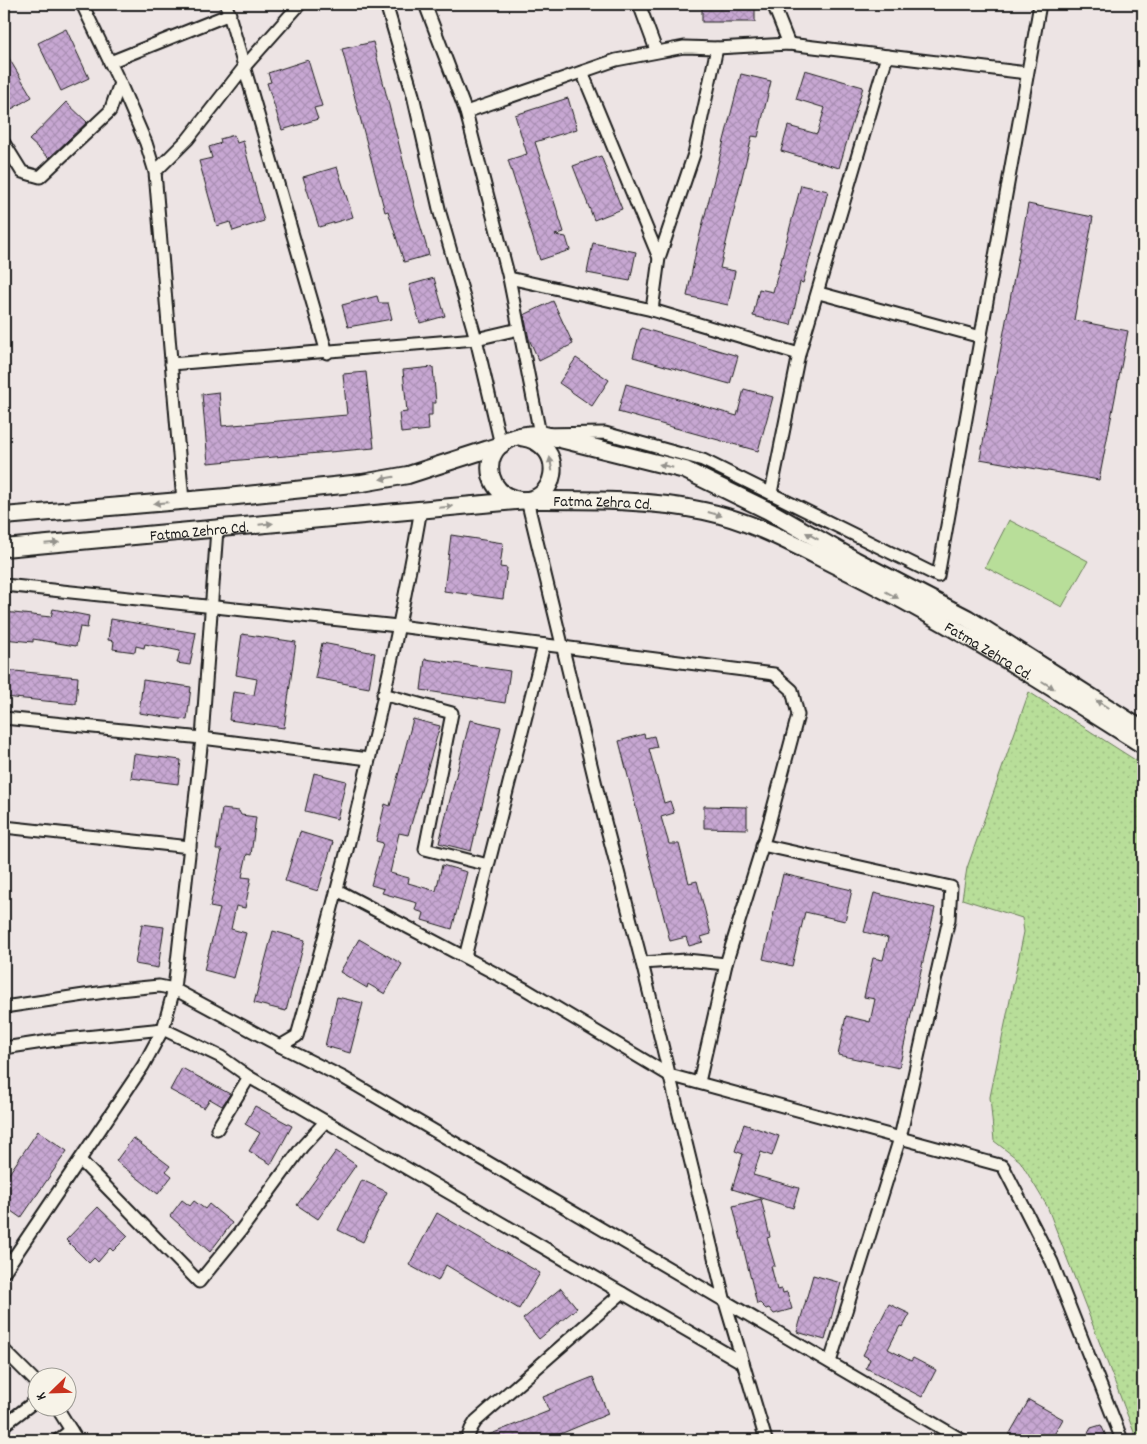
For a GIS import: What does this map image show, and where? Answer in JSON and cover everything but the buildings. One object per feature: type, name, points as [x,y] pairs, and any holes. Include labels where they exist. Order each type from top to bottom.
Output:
[{"type":"main road","name":"Fatma Zehra Cd.","points":[[521,437],[528,434],[540,434],[685,470],[769,511],[852,566],[1143,745]]},
{"type":"main road","points":[[521,437],[541,443],[548,451],[553,466],[551,481],[546,490],[527,500],[507,497],[493,483],[490,462],[501,445],[507,440],[521,437]]},
{"type":"main road","name":"Fatma Zehra Cd.","points":[[4,516],[362,483],[408,474],[501,445]]},
{"type":"main road","name":"Fatma Zehra Cd.","points":[[4,548],[527,500],[614,500],[705,511],[758,527],[852,566],[967,618],[1143,730]]},
{"type":"street","points":[[82,4],[120,83],[146,143],[155,172],[183,501]]},
{"type":"street","points":[[155,172],[188,139],[245,66],[300,4]]},
{"type":"street","points":[[386,4],[413,95],[440,213],[476,339],[501,445]]},
{"type":"street","points":[[425,4],[466,112],[510,278],[540,434],[605,433],[703,460],[938,576],[1040,4]]},
{"type":"street","points":[[639,4],[656,50]]},
{"type":"street","points":[[773,4],[789,44]]},
{"type":"street","points":[[110,62],[228,9],[327,353]]},
{"type":"street","points":[[466,112],[616,60],[656,50],[684,46],[717,48],[789,44],[1027,74]]},
{"type":"street","points":[[652,310],[659,258],[694,154],[717,48]]},
{"type":"street","points":[[771,493],[799,354],[819,293],[887,56]]},
{"type":"street","points":[[582,72],[659,258]]},
{"type":"street","points":[[4,143],[22,172],[40,177],[110,111],[120,83]]},
{"type":"street","points":[[510,278],[652,310],[799,354]]},
{"type":"street","points":[[819,293],[981,337]]},
{"type":"street","points":[[171,364],[327,353],[476,339],[519,329]]},
{"type":"street","points":[[527,500],[725,1302],[766,1440]]},
{"type":"street","points":[[280,1046],[297,1036],[337,890],[369,759],[422,509]]},
{"type":"street","points":[[4,1272],[143,1066],[163,1029],[174,989],[202,738],[217,529]]},
{"type":"street","points":[[4,585],[213,605],[398,626],[774,674],[792,690],[798,715],[762,845],[726,964],[699,1082]]},
{"type":"street","points":[[464,957],[544,645]]},
{"type":"street","points":[[383,694],[452,713],[425,849],[488,865]]},
{"type":"street","points":[[4,718],[202,738],[369,759]]},
{"type":"street","points":[[4,827],[190,847]]},
{"type":"street","points":[[762,845],[951,887],[949,919],[900,1138],[830,1362]]},
{"type":"street","points":[[337,890],[525,989],[669,1075],[1003,1166],[1052,1262],[1122,1440]]},
{"type":"street","points":[[642,963],[686,960],[726,964]]},
{"type":"street","points":[[4,1007],[118,990],[160,986],[174,989],[344,1078],[962,1440]]},
{"type":"street","points":[[4,1048],[56,1040],[163,1029],[221,1057],[248,1077],[744,1364]]},
{"type":"street","points":[[217,1129],[248,1077]]},
{"type":"street","points":[[80,1160],[199,1282],[239,1233],[302,1147],[325,1122]]},
{"type":"street","points":[[467,1440],[476,1422],[622,1293]]},
{"type":"street","points":[[4,1350],[28,1374]]},
{"type":"street","points":[[4,1425],[28,1407]]},
{"type":"street","points":[[58,1440],[74,1435],[62,1416]]},
{"type":"green space","points":[[1009,520],[1088,561],[1062,607],[985,567]]},
{"type":"green space","points":[[1029,692],[1143,765],[1143,1440],[1137,1440],[1047,1206],[1020,1161],[994,1141],[990,1097],[1024,932],[1022,918],[962,899],[967,868]]}]
